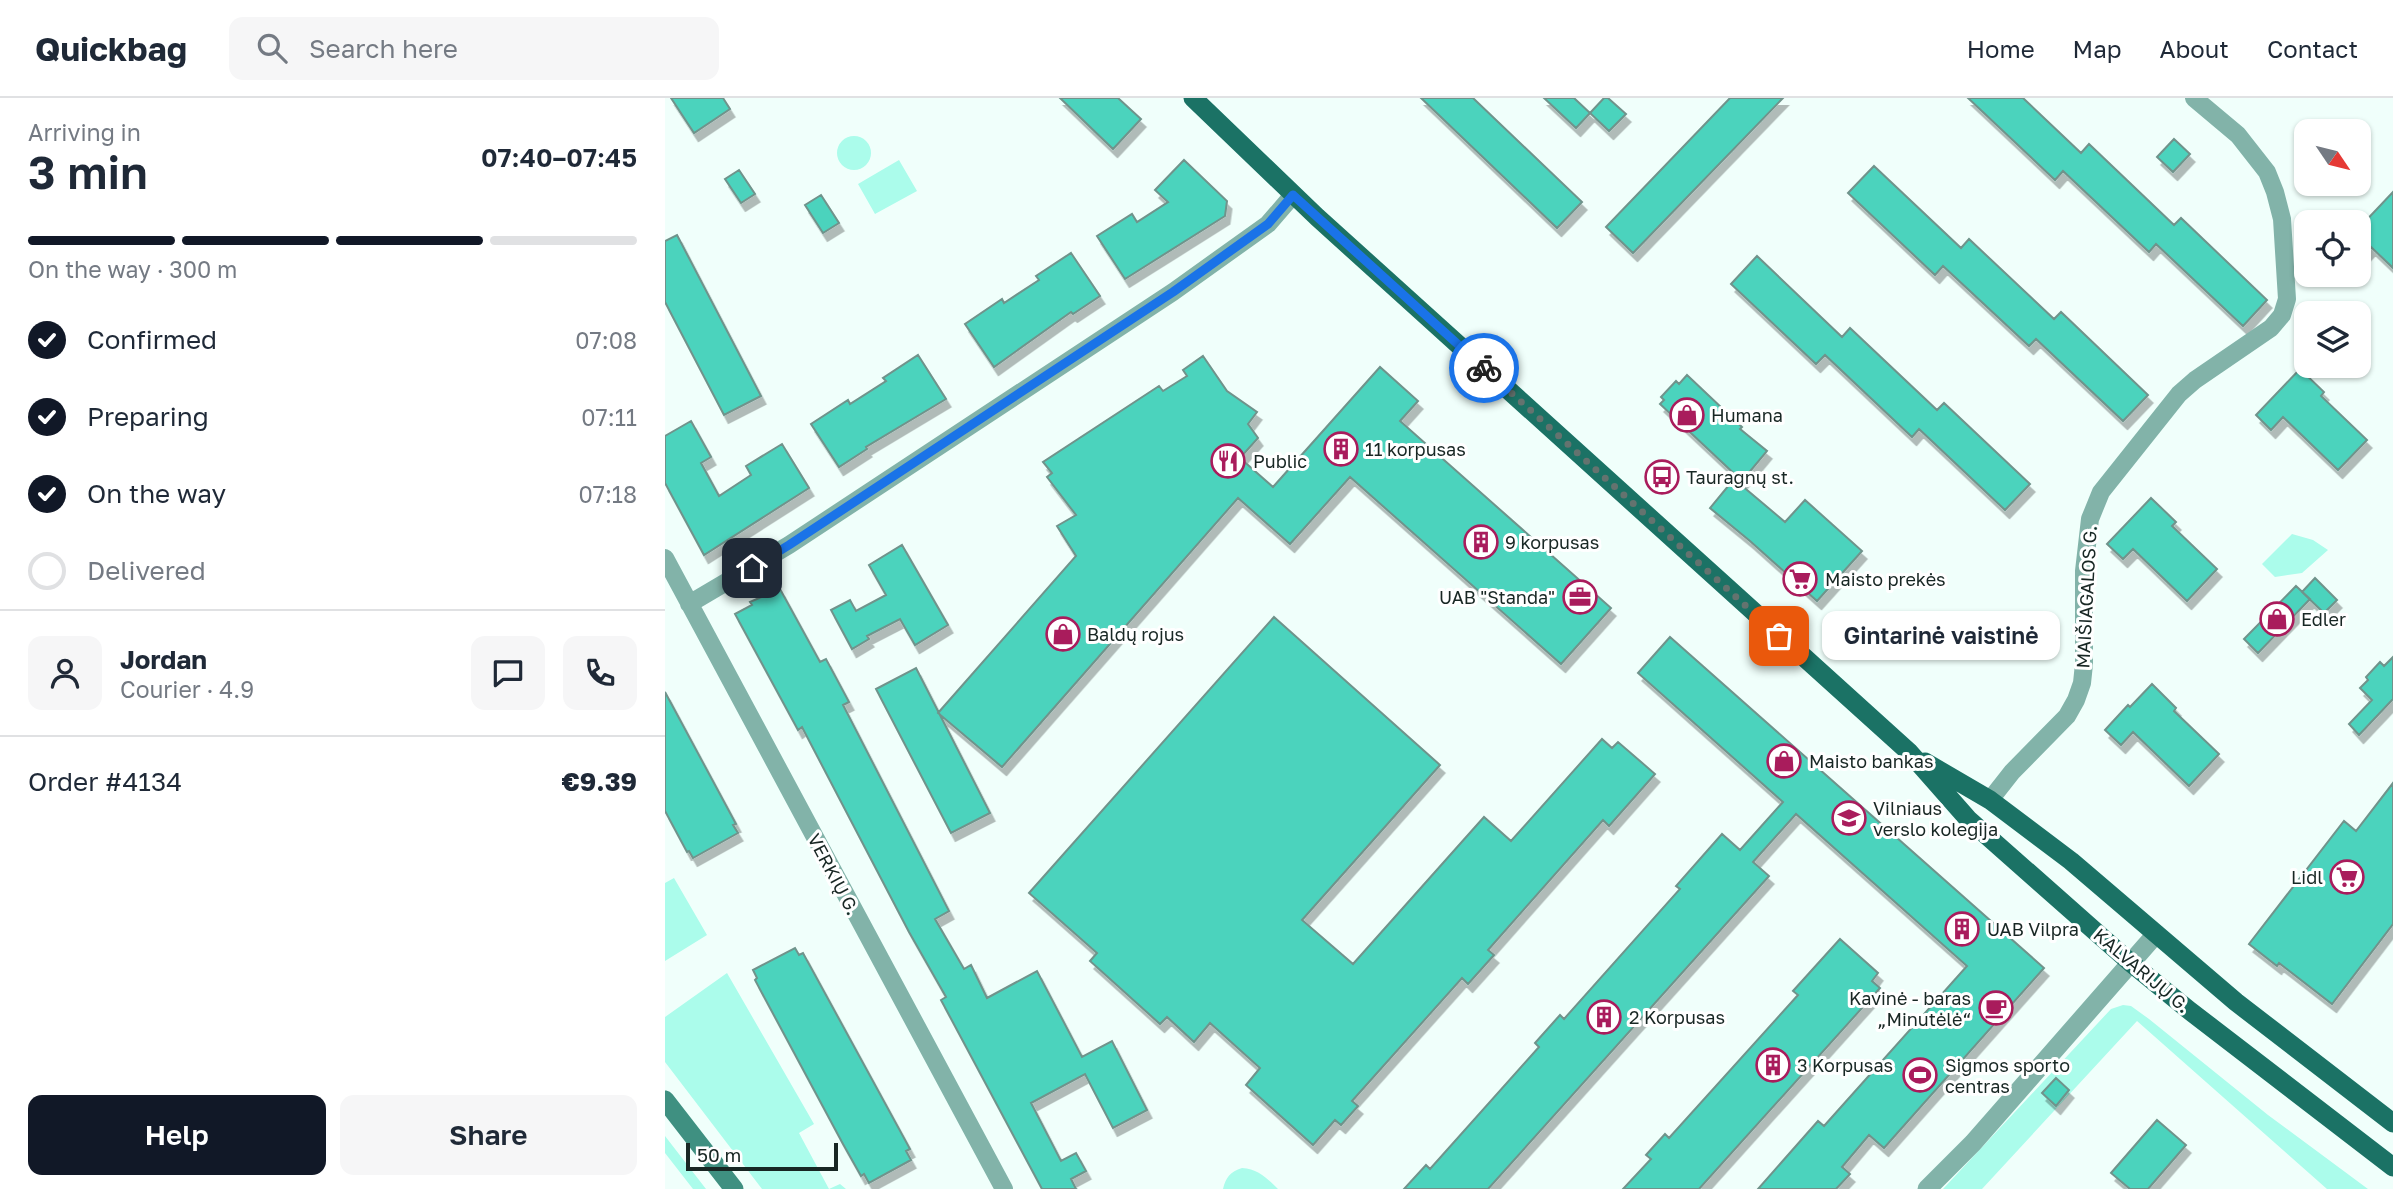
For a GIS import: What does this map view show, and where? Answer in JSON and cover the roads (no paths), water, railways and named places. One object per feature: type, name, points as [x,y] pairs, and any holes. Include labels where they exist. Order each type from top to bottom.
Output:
[{"type":"main road","name":"KALVARIJŲ G.","points":[[1193,98],[1293,195],[1909,752],[1968,819],[2131,963],[2393,1167]]},
{"type":"main road","name":"KALVARIJŲ G.","points":[[1909,752],[1990,800],[2071,861],[2236,1002],[2393,1123]]},
{"type":"main road","points":[[665,1100],[734,1189]]},
{"type":"street","name":"MAIŠIAGALOS G.","points":[[1990,800],[2012,772],[2067,716],[2076,700],[2082,683],[2084,664],[2084,571],[2089,526],[2093,508],[2101,492],[2179,394],[2270,328],[2282,315],[2287,299],[2282,219],[2267,172],[2238,135],[2194,98]]},
{"type":"street","points":[[689,604],[789,545],[1173,292],[1268,224],[1293,195]]},
{"type":"street","name":"VERKIŲ G.","points":[[665,558],[1004,1189]]},
{"type":"street","points":[[1927,1189],[1973,1143],[2156,934]]},
{"type":"place","name":"Humana","points":[[1687,415]]},
{"type":"place","name":"11 korpusas","points":[[1341,449]]},
{"type":"place","name":"Public","points":[[1228,461]]},
{"type":"place","name":"Tauragnų st.","points":[[1662,477]]},
{"type":"place","name":"9 korpusas","points":[[1481,542]]},
{"type":"place","name":"Maisto prekės","points":[[1800,579]]},
{"type":"place","name":"UAB \"Standa\"","points":[[1580,597]]},
{"type":"place","name":"Edler","points":[[2277,619]]},
{"type":"place","name":"Baldų rojus","points":[[1063,634]]},
{"type":"place","name":"Gintarinė vaistinė","points":[[1779,636]]},
{"type":"place","name":"Maisto bankas","points":[[1784,761]]},
{"type":"place","name":"Vilniaus verslo kolegija","points":[[1849,818]]},
{"type":"place","name":"Lidl","points":[[2347,877]]},
{"type":"place","name":"UAB Vilpra","points":[[1962,929]]},
{"type":"place","name":"Kavinė - baras „Minutėlė“","points":[[1996,1008]]},
{"type":"place","name":"2 Korpusas","points":[[1604,1017]]},
{"type":"place","name":"3 Korpusas","points":[[1773,1065]]},
{"type":"place","name":"Sigmos sporto centras","points":[[1920,1075]]}]
